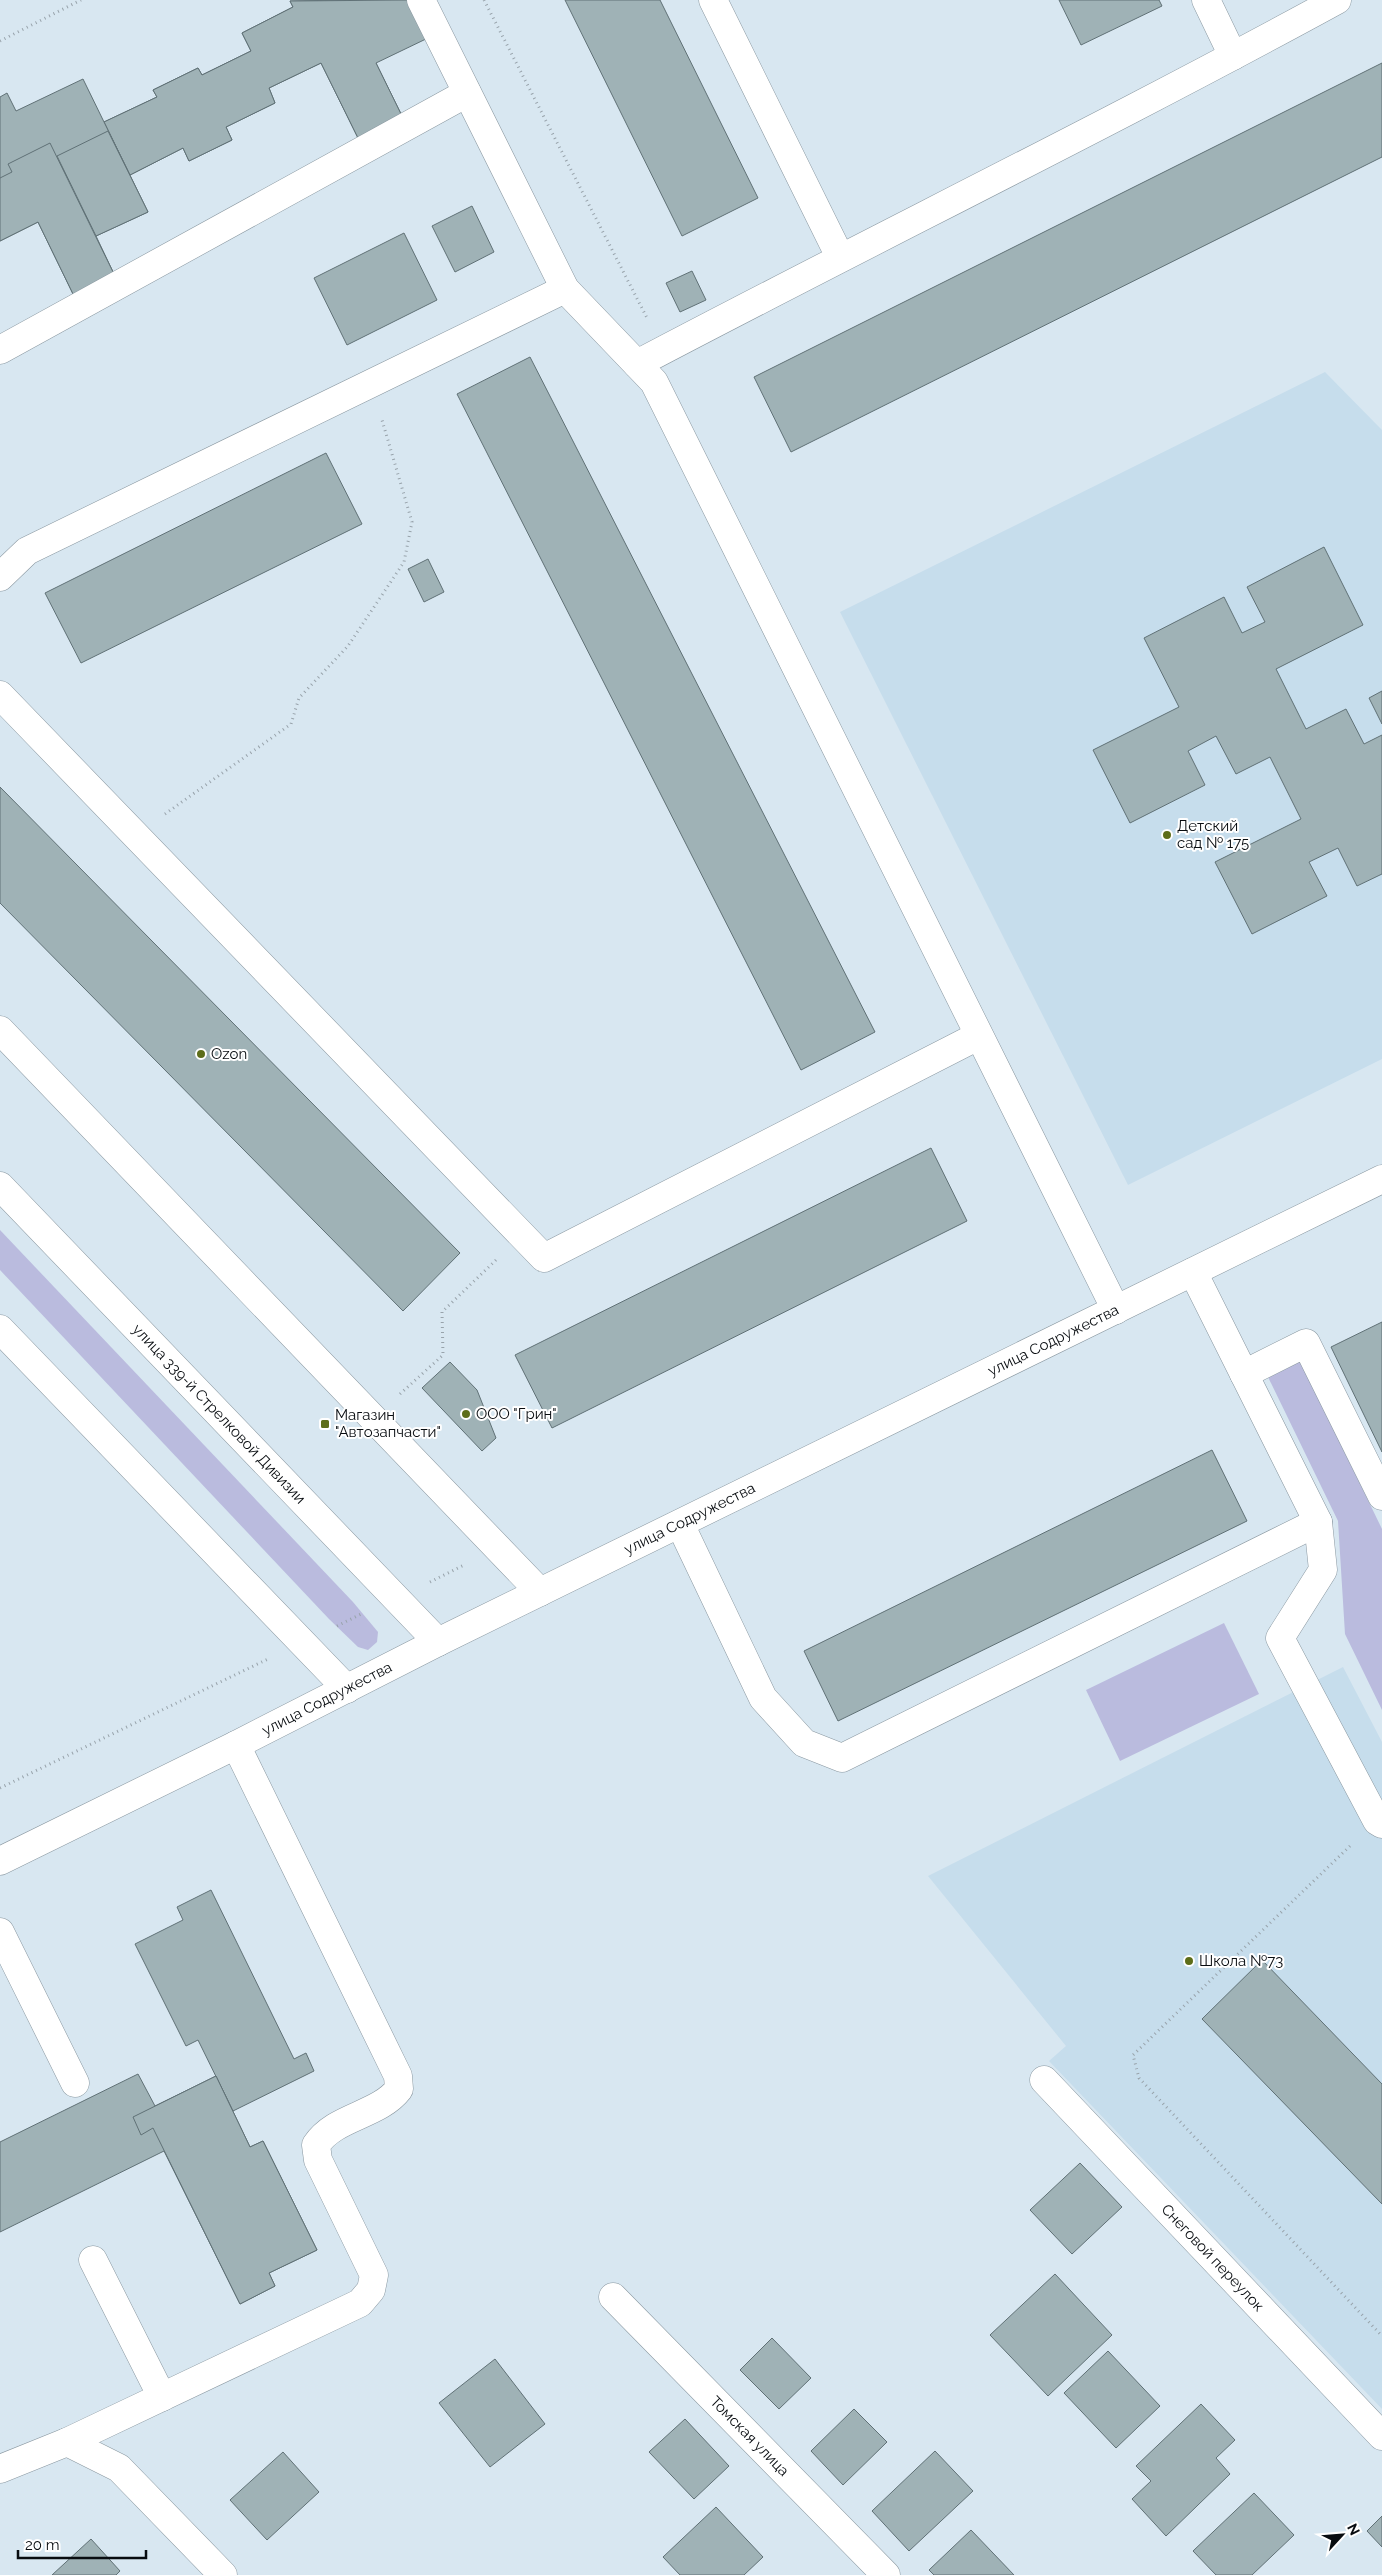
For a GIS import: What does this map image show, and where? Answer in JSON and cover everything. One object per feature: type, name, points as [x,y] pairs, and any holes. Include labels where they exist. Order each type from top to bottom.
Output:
[{"type":"street","points":[[421,0],[565,289],[654,382],[659,391],[978,1036],[1116,1310]]},
{"type":"street","points":[[712,0],[840,257]]},
{"type":"street","points":[[1206,0],[1233,56]]},
{"type":"street","points":[[637,364],[840,257],[1233,56],[1337,0]]},
{"type":"street","points":[[0,350],[467,92]]},
{"type":"street","points":[[0,577],[27,551],[565,289]]},
{"type":"street","points":[[0,695],[544,1258],[978,1036]]},
{"type":"street","points":[[0,1030],[540,1592]]},
{"type":"street","name":"улица Содружества","points":[[0,1861],[236,1745],[438,1642],[1382,1179]]},
{"type":"street","name":"улица 339-й Стрелковой Дивизии","points":[[0,1186],[438,1642]]},
{"type":"street","points":[[1193,1272],[1318,1522],[1322,1570],[1280,1638],[1379,1822]]},
{"type":"street","points":[[0,1329],[347,1689]]},
{"type":"street","points":[[1244,1374],[1306,1344],[1382,1496]]},
{"type":"street","points":[[680,1524],[763,1698],[804,1743],[842,1758],[1318,1522]]},
{"type":"street","points":[[0,2469],[67,2442],[360,2303],[371,2290],[374,2275],[318,2160],[316,2145],[324,2133],[390,2101],[399,2089],[398,2076],[236,1745]]},
{"type":"street","points":[[0,1932],[75,2083]]},
{"type":"street","name":"Снеговой переулок","points":[[1044,2080],[1382,2436]]},
{"type":"street","points":[[93,2260],[162,2397]]},
{"type":"street","name":"Томская улица","points":[[612,2297],[886,2575]]},
{"type":"street","points":[[67,2442],[119,2468],[223,2575]]},
{"type":"path","points":[[0,41],[81,0]]},
{"type":"path","points":[[135,835],[291,724],[299,698],[348,646],[404,562],[412,522],[371,383]]},
{"type":"path","points":[[374,1418],[443,1355],[442,1312],[522,1234]]},
{"type":"path","points":[[0,1788],[499,1548]]},
{"type":"path","points":[[1379,1822],[1133,2055],[1139,2078],[1382,2336]]},
{"type":"shaded area","name":"Детский сад № 175","points":[[1325,372],[1382,430],[1382,1059],[1128,1185],[840,612]]},
{"type":"shaded area","points":[[0,1230],[353,1602],[378,1632],[377,1642],[368,1650],[358,1647],[329,1619],[0,1270]]},
{"type":"shaded area","points":[[1300,1360],[1382,1529],[1382,1710],[1345,1634],[1338,1521],[1268,1377]]},
{"type":"shaded area","points":[[1224,1623],[1259,1694],[1120,1761],[1086,1690]]},
{"type":"shaded area","name":"Школа №73","points":[[1343,1667],[1382,1742],[1382,2409],[1049,2061],[1066,2046],[928,1876]]},
{"type":"building","points":[[345,0],[403,118],[359,140],[321,63],[269,88],[275,103],[226,127],[232,140],[189,161],[183,148],[130,175],[104,122],[157,97],[153,90],[198,68],[202,75],[251,51],[242,33],[293,7],[290,1]]},
{"type":"building","points":[[409,0],[428,38],[376,63],[403,118],[359,140],[321,63],[269,88],[275,103],[226,127],[232,140],[189,161],[183,148],[130,175],[104,122],[157,97],[153,90],[198,68],[202,75],[251,51],[242,33],[293,7],[290,1]]},
{"type":"building","points":[[565,0],[660,0],[758,198],[682,236]]},
{"type":"building","points":[[1059,0],[1159,0],[1162,6],[1081,45]]},
{"type":"building","points":[[1382,63],[1382,157],[791,452],[754,377]]},
{"type":"building","points":[[83,79],[148,212],[96,236],[115,276],[74,296],[38,222],[0,241],[0,97],[7,93],[16,111]]},
{"type":"building","points":[[108,131],[148,212],[96,236],[57,156]]},
{"type":"building","points":[[50,143],[115,276],[74,296],[38,222],[0,241],[0,178],[12,172],[8,164]]},
{"type":"building","points":[[472,206],[494,252],[455,272],[432,226]]},
{"type":"building","points":[[404,233],[437,300],[347,345],[314,278]]},
{"type":"building","points":[[692,271],[706,300],[680,312],[666,283]]},
{"type":"building","points":[[530,357],[875,1032],[801,1070],[457,394]]},
{"type":"building","points":[[326,453],[362,524],[81,663],[45,593]]},
{"type":"building","points":[[1324,547],[1363,625],[1276,669],[1306,729],[1346,709],[1364,744],[1382,735],[1382,874],[1357,886],[1338,848],[1309,862],[1327,896],[1252,934],[1215,862],[1301,819],[1270,757],[1236,774],[1216,736],[1188,751],[1205,785],[1130,823],[1093,750],[1179,707],[1144,638],[1224,597],[1242,633],[1265,622],[1247,587]]},
{"type":"building","points":[[428,559],[444,592],[424,602],[408,569]]},
{"type":"building","points":[[1382,691],[1382,724],[1369,698]]},
{"type":"building","points":[[0,787],[460,1253],[403,1311],[0,903]]},
{"type":"building","points":[[931,1148],[967,1221],[552,1428],[515,1355]]},
{"type":"building","points":[[1382,1322],[1382,1452],[1331,1347]]},
{"type":"building","name":"ООО \"Грин\"","points":[[450,1362],[477,1390],[496,1438],[482,1451],[422,1388]]},
{"type":"building","points":[[1212,1450],[1247,1521],[838,1721],[804,1651]]},
{"type":"building","points":[[211,1890],[294,2059],[306,2053],[314,2071],[233,2111],[198,2040],[186,2046],[135,1944],[183,1920],[177,1907]]},
{"type":"building","points":[[1262,1960],[1382,2084],[1382,2204],[1202,2019]]},
{"type":"building","points":[[138,2074],[155,2106],[216,2076],[250,2147],[263,2141],[317,2250],[269,2273],[275,2286],[240,2304],[164,2151],[0,2232],[0,2142]]},
{"type":"building","points":[[216,2076],[250,2147],[263,2141],[317,2250],[269,2273],[275,2286],[240,2304],[153,2128],[141,2135],[133,2117]]},
{"type":"building","points":[[1080,2163],[1122,2207],[1072,2254],[1030,2210]]},
{"type":"building","points":[[1055,2274],[1112,2335],[1048,2396],[990,2335]]},
{"type":"building","points":[[772,2338],[811,2378],[779,2409],[740,2370]]},
{"type":"building","points":[[1108,2351],[1160,2406],[1116,2448],[1064,2393]]},
{"type":"building","points":[[495,2359],[545,2424],[490,2467],[439,2403]]},
{"type":"building","points":[[1201,2404],[1235,2440],[1216,2458],[1230,2474],[1166,2536],[1132,2499],[1151,2481],[1136,2466]]},
{"type":"building","points":[[854,2409],[887,2442],[843,2485],[811,2451]]},
{"type":"building","points":[[685,2419],[729,2466],[694,2499],[649,2452]]},
{"type":"building","points":[[935,2451],[973,2491],[909,2551],[872,2511]]},
{"type":"building","points":[[283,2452],[319,2492],[267,2540],[230,2500]]},
{"type":"building","points":[[1254,2493],[1294,2535],[1252,2575],[1216,2575],[1193,2551]]},
{"type":"building","points":[[716,2507],[763,2557],[744,2575],[680,2575],[663,2557]]},
{"type":"building","points":[[1382,2516],[1382,2547],[1367,2531]]},
{"type":"building","points":[[971,2530],[1014,2575],[934,2575],[929,2570]]},
{"type":"building","points":[[91,2539],[120,2571],[116,2575],[52,2575]]},
{"type":"place","name":"Детский сад № 175","points":[[1167,835]]},
{"type":"place","name":"Ozon","points":[[201,1054]]},
{"type":"place","name":"ООО \"Грин\"","points":[[466,1414]]},
{"type":"place","name":"Магазин \"Автозапчасти\"","points":[[325,1424]]},
{"type":"place","name":"Школа №73","points":[[1189,1961]]}]
